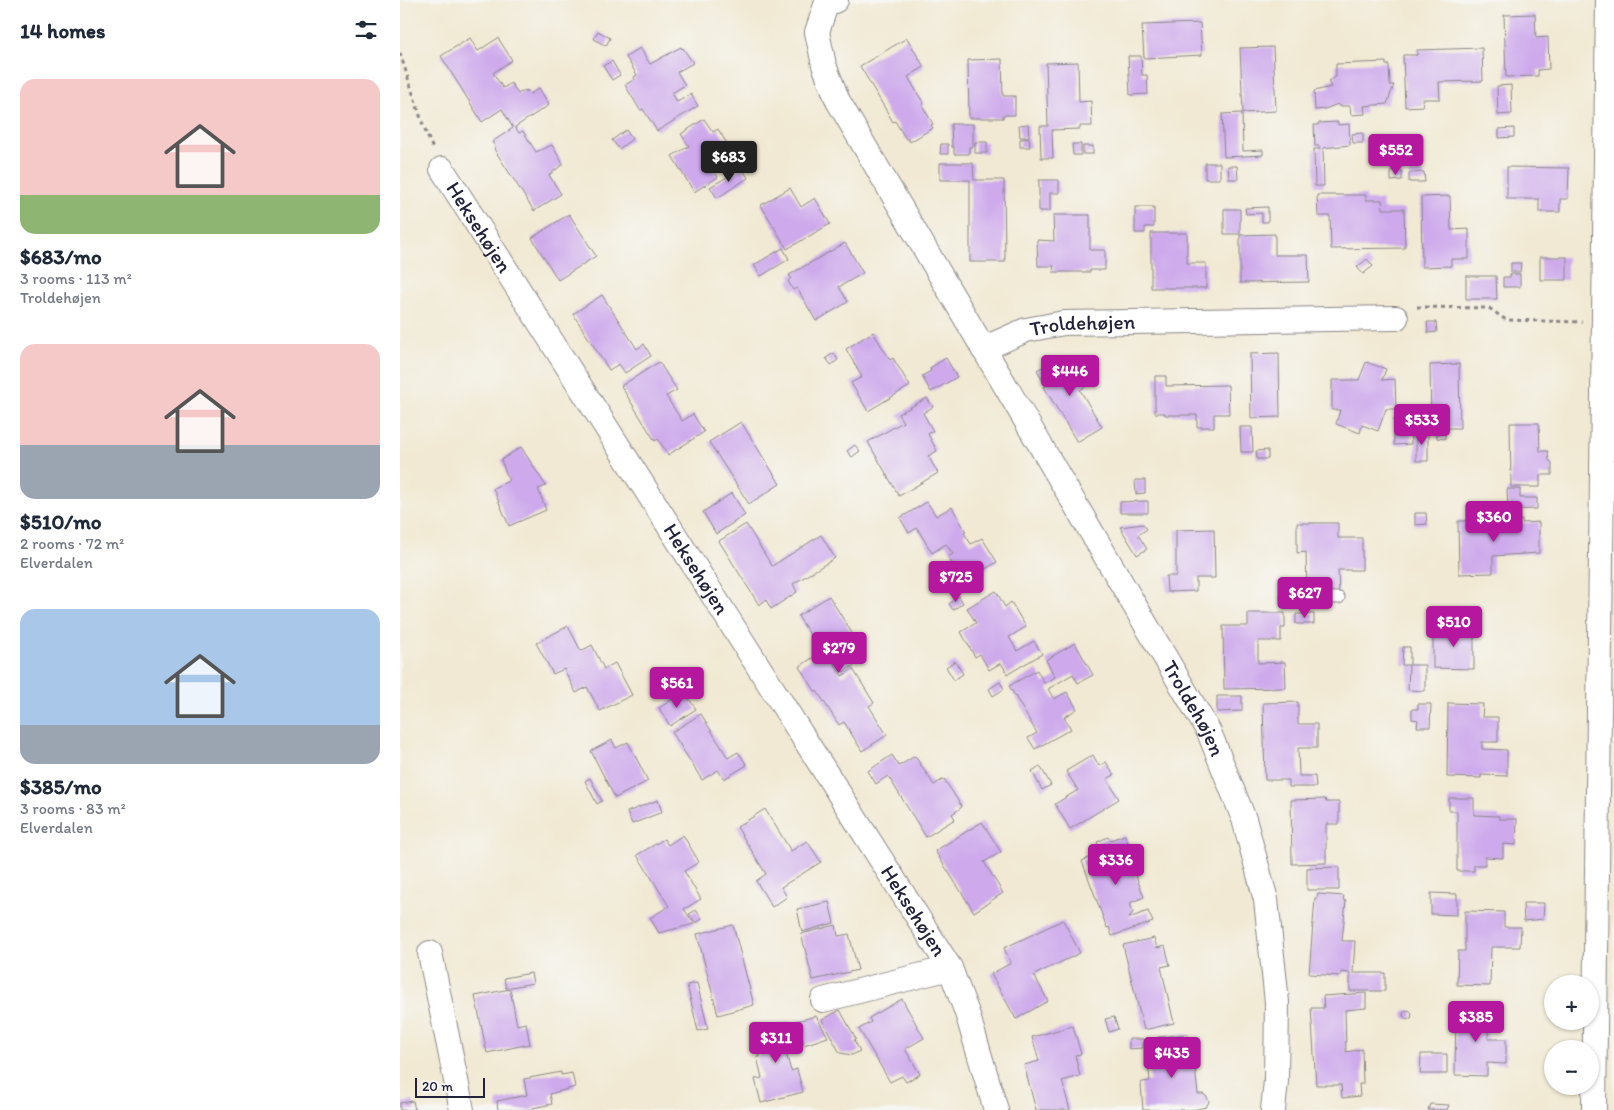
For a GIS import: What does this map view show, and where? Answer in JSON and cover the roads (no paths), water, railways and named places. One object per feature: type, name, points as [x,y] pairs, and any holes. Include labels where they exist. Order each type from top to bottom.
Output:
[{"type":"street","name":"Troldehøjen","points":[[836,0],[826,5],[817,32],[824,65],[838,101],[1209,732],[1244,819],[1266,900],[1278,1002],[1276,1081],[1273,1110]]},
{"type":"street","points":[[1594,1110],[1609,315],[1608,0]]},
{"type":"street","name":"Heksehøjen","points":[[442,169],[950,968],[967,1014],[996,1110]]},
{"type":"street","name":"Troldehøjen","points":[[984,349],[1026,330],[1064,322],[1396,318]]},
{"type":"street","points":[[430,953],[462,1110]]},
{"type":"street","name":"Heksehøjen","points":[[823,1000],[950,968]]},
{"type":"lane","points":[[1286,598],[1339,598]]}]
